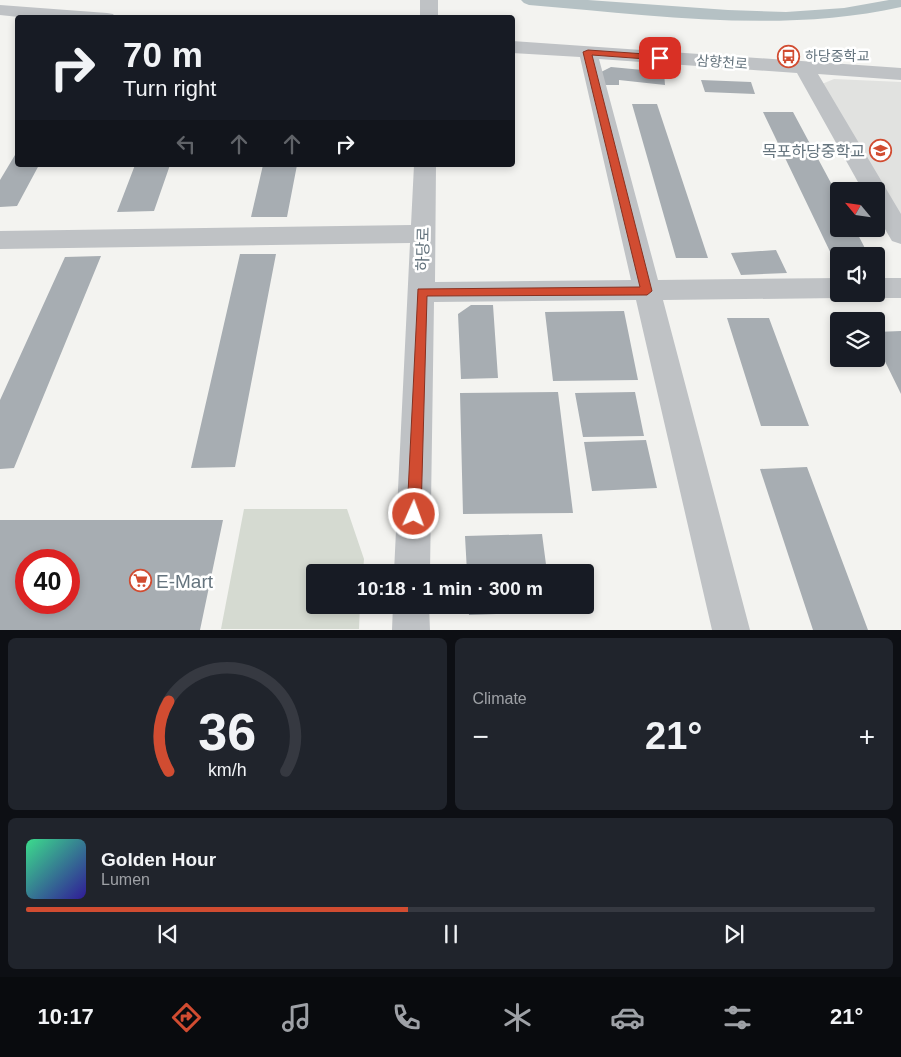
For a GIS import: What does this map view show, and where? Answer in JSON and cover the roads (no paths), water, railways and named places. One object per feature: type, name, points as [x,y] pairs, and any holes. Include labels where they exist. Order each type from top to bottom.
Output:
[{"type":"street","points":[[429,0],[429,15]]},
{"type":"street","points":[[0,10],[67,15]]},
{"type":"street","name":"삼향천로","points":[[515,47],[901,74]]},
{"type":"street","points":[[588,52],[731,630]]},
{"type":"street","points":[[804,68],[870,182]]},
{"type":"street","name":"하당로","points":[[412,564],[425,167]]},
{"type":"street","points":[[885,207],[901,235]]},
{"type":"street","points":[[0,240],[423,234]]},
{"type":"street","points":[[422,292],[830,288]]},
{"type":"street","points":[[885,288],[901,288]]},
{"type":"street","points":[[411,630],[412,614]]},
{"type":"waterway","points":[[529,0],[757,16],[844,13],[901,2]]},
{"type":"place","name":"하당중학교","points":[[789,56]]},
{"type":"place","name":"목포하당중학교","points":[[881,151]]},
{"type":"place","name":"E-Mart","points":[[140,581]]}]
